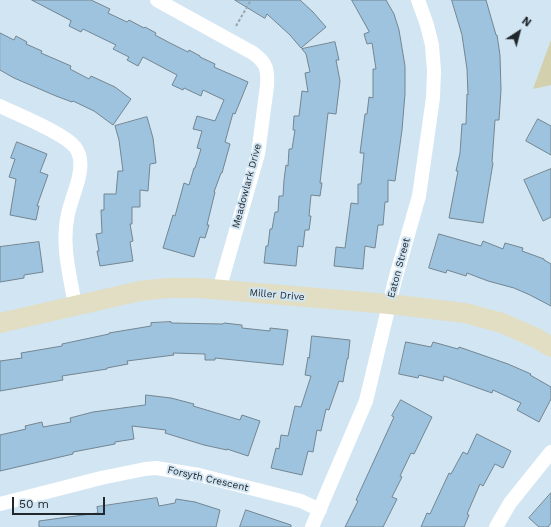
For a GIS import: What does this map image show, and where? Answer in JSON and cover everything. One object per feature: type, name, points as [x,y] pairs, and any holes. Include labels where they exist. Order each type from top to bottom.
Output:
[{"type":"street","name":"Meadowlark Drive","points":[[157,0],[253,53],[266,66],[268,86],[258,154],[219,290]]},
{"type":"street","name":"Eaton Street","points":[[312,527],[366,400],[389,304],[419,196],[433,98],[434,71],[432,45],[418,0]]},
{"type":"street","points":[[0,106],[61,136],[74,146],[78,152],[81,167],[65,225],[68,264],[75,305]]},
{"type":"street","name":"Miller Drive","points":[[0,323],[124,294],[154,289],[182,288],[389,304],[447,311],[482,317],[536,338],[551,347]]},
{"type":"street","points":[[496,527],[510,503],[551,452]]},
{"type":"street","name":"Forsyth Crescent","points":[[0,504],[101,478],[156,468],[199,475],[301,501],[320,510]]},
{"type":"path","points":[[236,26],[251,0]]},
{"type":"shaded area","points":[[551,40],[551,85],[533,89]]},
{"type":"building","points":[[32,0],[91,0],[110,9],[108,13],[127,22],[129,20],[144,28],[145,27],[156,33],[155,35],[170,43],[188,52],[189,50],[215,64],[214,67],[248,82],[235,114],[233,113],[225,142],[230,144],[222,173],[214,192],[207,225],[209,225],[205,238],[200,237],[194,257],[163,248],[173,215],[175,216],[184,183],[189,185],[201,149],[197,148],[202,131],[193,129],[197,116],[215,121],[224,100],[203,90],[201,96],[184,88],[183,90],[172,85],[177,75],[143,57],[138,66],[127,60],[129,57],[113,49],[116,45],[83,29],[81,32],[69,26],[71,21]]},
{"type":"building","points":[[235,0],[300,0],[326,27],[301,48],[290,35],[267,14],[265,18]]},
{"type":"building","points":[[352,0],[386,0],[394,14],[399,30],[405,66],[405,94],[402,130],[395,181],[388,180],[388,202],[385,202],[383,225],[378,225],[375,248],[365,246],[363,269],[334,266],[336,247],[345,248],[351,203],[358,204],[358,184],[361,184],[364,153],[360,153],[365,114],[367,114],[369,97],[373,98],[373,69],[376,69],[372,43],[367,44],[364,34],[369,32]]},
{"type":"building","points":[[452,0],[486,0],[497,35],[500,55],[501,90],[499,120],[495,120],[493,163],[483,223],[449,218],[458,171],[456,171],[460,153],[462,124],[466,124],[467,94],[468,95],[467,69],[462,35]]},
{"type":"building","points":[[0,33],[14,40],[16,36],[27,42],[26,44],[42,51],[41,53],[71,66],[70,69],[89,79],[91,76],[115,87],[131,99],[113,125],[94,111],[73,101],[72,102],[56,96],[14,78],[0,70]]},
{"type":"building","points":[[335,42],[339,60],[336,60],[340,81],[336,114],[328,113],[320,183],[322,183],[320,196],[311,195],[309,230],[305,230],[303,247],[298,246],[296,266],[264,263],[270,229],[272,229],[275,212],[278,212],[279,196],[283,196],[286,165],[288,166],[289,149],[292,149],[295,130],[293,130],[294,116],[299,116],[302,91],[308,92],[305,73],[310,72],[306,54],[302,49]]},
{"type":"building","points":[[147,117],[153,138],[156,163],[150,164],[148,191],[140,190],[140,207],[132,207],[132,224],[130,224],[133,241],[130,242],[133,261],[100,266],[96,234],[102,233],[101,210],[104,210],[104,194],[116,194],[118,171],[123,171],[119,140],[115,126]]},
{"type":"building","points":[[538,119],[551,126],[551,155],[526,141]]},
{"type":"building","points":[[17,142],[47,154],[40,172],[48,175],[37,206],[39,206],[36,220],[10,215],[16,179],[9,177],[15,159],[11,158]]},
{"type":"building","points":[[551,169],[551,217],[543,221],[524,180]]},
{"type":"building","points":[[439,234],[481,246],[483,241],[503,249],[505,243],[523,248],[522,251],[544,259],[551,264],[551,306],[514,288],[488,281],[467,273],[466,276],[447,270],[446,273],[429,268]]},
{"type":"building","points":[[39,242],[43,272],[24,275],[24,278],[0,282],[0,247]]},
{"type":"building","points":[[151,323],[224,323],[242,325],[242,328],[270,331],[270,328],[288,330],[283,365],[215,358],[215,360],[205,360],[205,354],[173,353],[174,355],[127,361],[128,364],[107,369],[62,376],[63,380],[0,391],[0,361],[22,358],[21,353],[62,346],[62,344],[109,333],[151,326]]},
{"type":"building","points":[[312,336],[350,340],[343,382],[339,381],[329,410],[326,409],[321,431],[317,430],[313,452],[308,451],[302,475],[271,468],[276,448],[279,449],[281,435],[288,436],[295,406],[301,407],[311,376],[305,375]]},
{"type":"building","points":[[406,342],[431,347],[433,342],[458,349],[459,347],[508,364],[531,374],[530,375],[551,387],[551,399],[539,422],[517,410],[521,403],[493,390],[492,393],[444,376],[443,381],[419,375],[418,378],[399,374]]},
{"type":"building","points":[[146,395],[171,398],[194,404],[193,406],[240,420],[242,415],[260,421],[248,456],[165,433],[166,430],[132,426],[134,439],[73,452],[73,454],[0,471],[0,435],[26,429],[25,426],[42,422],[43,427],[71,422],[70,418],[93,412],[145,405]]},
{"type":"building","points":[[401,400],[432,417],[414,454],[411,453],[400,476],[402,477],[392,497],[397,499],[383,527],[345,527],[358,501],[356,500],[394,417],[392,416]]},
{"type":"building","points":[[477,434],[511,451],[503,468],[495,464],[483,486],[480,484],[467,514],[469,515],[464,527],[421,527],[427,513],[430,514],[449,473],[451,474],[463,452],[467,454]]},
{"type":"building","points":[[551,493],[551,523],[548,527],[539,527],[529,518]]},
{"type":"building","points":[[157,498],[159,506],[175,503],[176,499],[195,502],[220,510],[216,527],[39,527],[39,521],[98,513],[97,507]]},
{"type":"building","points":[[246,510],[291,525],[291,527],[240,527]]}]
